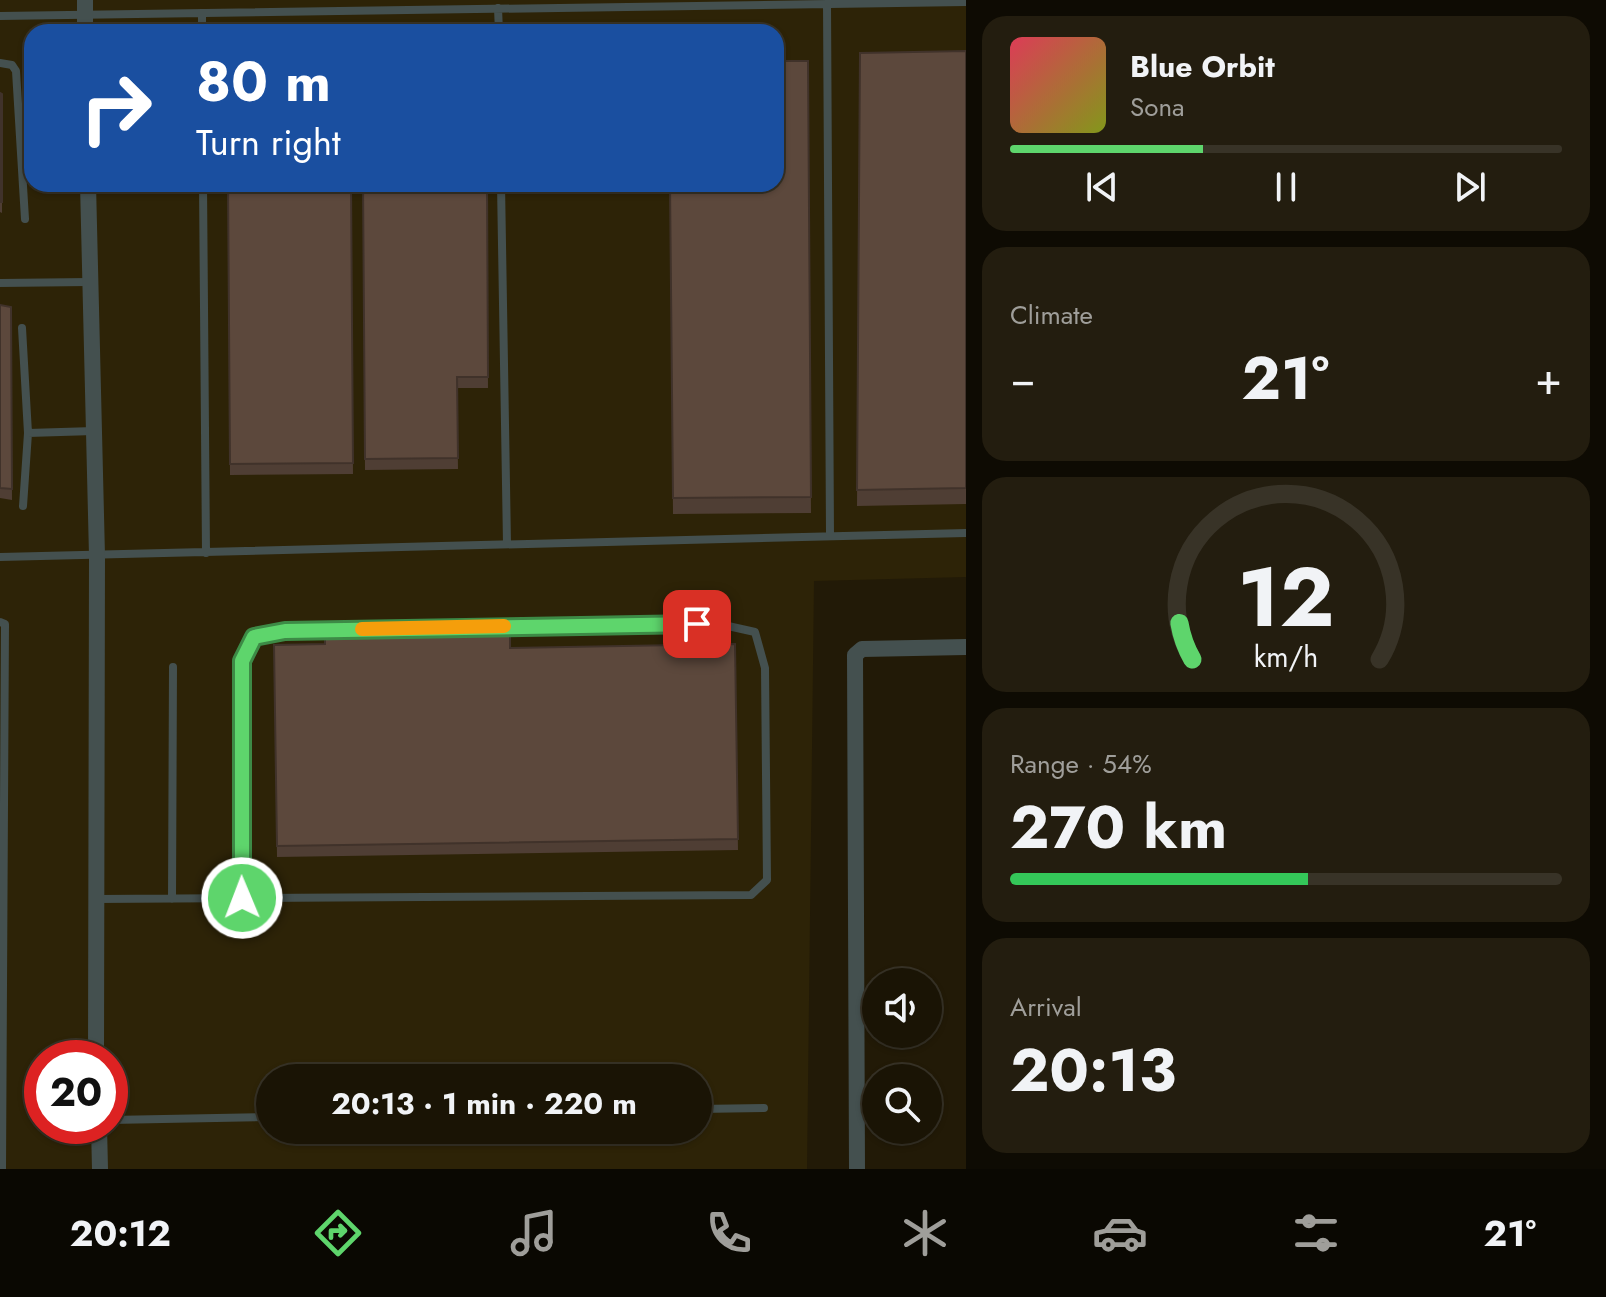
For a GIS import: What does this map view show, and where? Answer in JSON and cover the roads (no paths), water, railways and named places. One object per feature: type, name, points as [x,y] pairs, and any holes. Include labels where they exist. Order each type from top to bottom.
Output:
[{"type":"street","points":[[88,192],[97,556],[96,1040]]},
{"type":"street","points":[[857,1169],[855,655],[862,649],[966,647]]},
{"type":"street","points":[[99,1144],[100,1169]]},
{"type":"lane","points":[[0,16],[85,7],[202,13],[966,2]]},
{"type":"lane","points":[[827,4],[830,535]]},
{"type":"lane","points":[[498,8],[499,24]]},
{"type":"lane","points":[[202,13],[202,24]]},
{"type":"lane","points":[[0,63],[12,65],[16,71],[25,219]]},
{"type":"lane","points":[[203,192],[206,553]]},
{"type":"lane","points":[[501,192],[507,544]]},
{"type":"lane","points":[[0,283],[89,282]]},
{"type":"lane","points":[[22,328],[28,433],[23,506]]},
{"type":"lane","points":[[28,433],[94,431]]},
{"type":"lane","points":[[0,557],[966,533]]},
{"type":"lane","points":[[0,622],[5,624],[2,1169]]},
{"type":"lane","points":[[96,899],[751,895],[767,880],[765,668],[755,632],[719,624],[653,624],[285,631],[254,637],[242,661],[242,898]]},
{"type":"lane","points":[[172,899],[173,667]]},
{"type":"lane","points":[[712,1109],[764,1108]]},
{"type":"lane","points":[[128,1120],[256,1117]]}]
